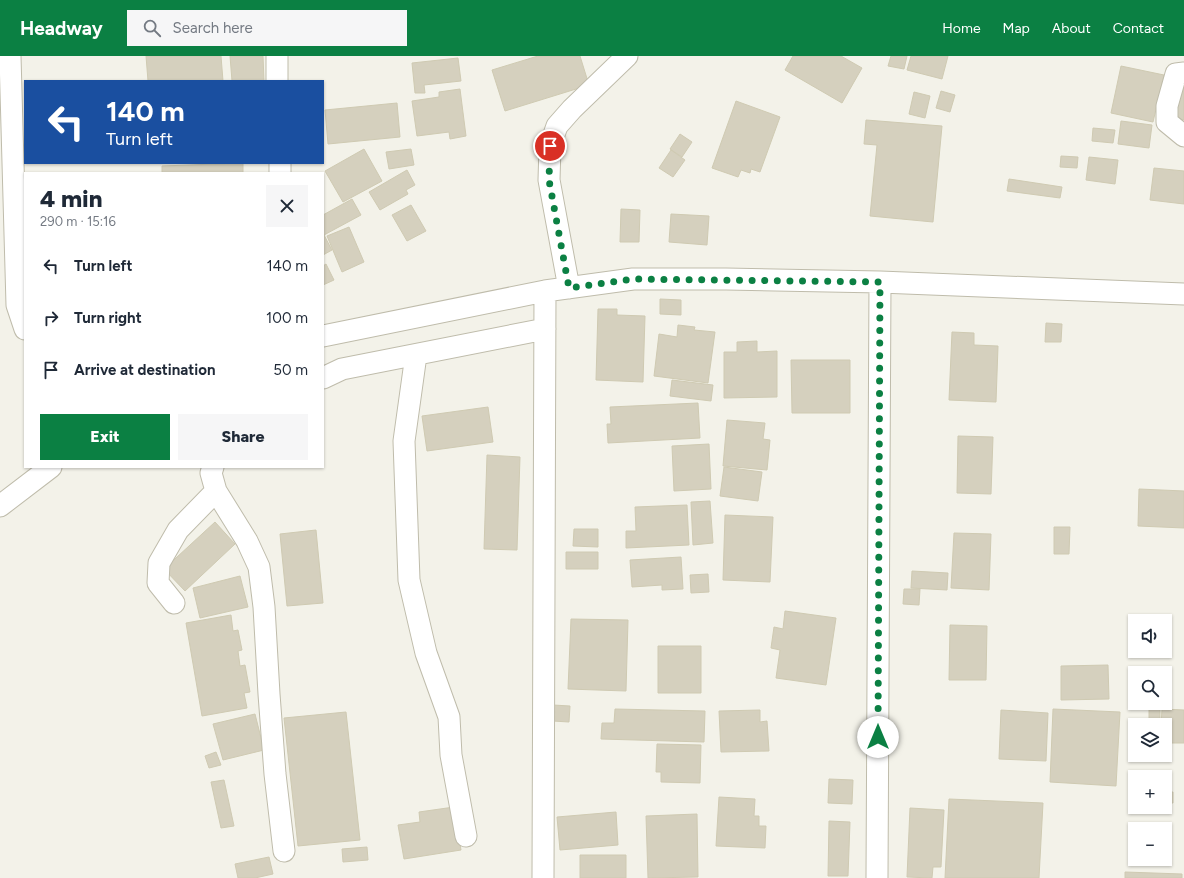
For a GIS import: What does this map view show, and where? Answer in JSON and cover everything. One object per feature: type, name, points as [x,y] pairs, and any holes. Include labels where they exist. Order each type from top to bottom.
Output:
[{"type":"street","points":[[10,56],[17,304],[24,326]]},
{"type":"street","points":[[276,56],[277,80]]},
{"type":"street","points":[[569,288],[549,180],[550,146],[557,126],[572,109],[627,56]]},
{"type":"street","points":[[1184,73],[1176,74],[1167,106],[1167,122],[1184,136]]},
{"type":"street","points":[[324,336],[545,291],[633,279],[880,282],[1184,294]]},
{"type":"street","points":[[877,878],[880,282]]},
{"type":"street","points":[[543,878],[545,291]]},
{"type":"street","points":[[324,378],[342,370],[545,329]]},
{"type":"street","points":[[416,355],[404,441],[409,580],[426,653],[449,717],[451,755],[466,836]]},
{"type":"street","points":[[0,506],[50,468]]},
{"type":"street","points":[[213,468],[211,473],[216,491],[247,541],[259,567],[264,607],[275,774],[284,851]]},
{"type":"street","points":[[174,603],[158,583],[159,563],[178,530],[216,491]]},
{"type":"building","points":[[146,56],[221,56],[223,80],[148,80]]},
{"type":"building","points":[[230,56],[263,56],[264,80],[232,80]]},
{"type":"building","points":[[538,56],[580,56],[589,85],[505,111],[492,70]]},
{"type":"building","points":[[793,56],[841,56],[862,68],[842,103],[785,70]]},
{"type":"building","points":[[891,56],[907,56],[904,69],[888,66]]},
{"type":"building","points":[[911,56],[948,56],[942,79],[907,70]]},
{"type":"building","points":[[458,58],[461,81],[424,85],[425,93],[415,93],[412,63]]},
{"type":"building","points":[[1121,66],[1164,75],[1153,122],[1111,113]]},
{"type":"building","points":[[1184,79],[1184,120],[1171,117]]},
{"type":"building","points":[[460,89],[466,136],[450,139],[449,132],[417,136],[412,101],[439,97],[439,92]]},
{"type":"building","points":[[941,91],[955,95],[950,112],[936,108]]},
{"type":"building","points":[[914,92],[930,96],[925,118],[909,114]]},
{"type":"building","points":[[736,101],[780,117],[760,172],[751,169],[750,173],[741,170],[738,177],[712,168]]},
{"type":"building","points":[[397,103],[400,137],[328,144],[325,110]]},
{"type":"building","points":[[866,120],[942,126],[933,222],[870,216],[877,145],[864,144]]},
{"type":"building","points":[[1121,121],[1152,125],[1149,148],[1118,144]]},
{"type":"building","points":[[1093,128],[1115,130],[1113,143],[1092,141]]},
{"type":"building","points":[[680,134],[692,142],[682,157],[670,149]]},
{"type":"building","points":[[364,149],[382,181],[343,202],[325,171]]},
{"type":"building","points":[[411,149],[414,165],[389,169],[386,152]]},
{"type":"building","points":[[671,150],[685,160],[673,177],[659,168]]},
{"type":"building","points":[[1061,156],[1078,157],[1077,168],[1060,167]]},
{"type":"building","points":[[1089,157],[1118,160],[1115,184],[1086,180]]},
{"type":"building","points":[[243,164],[243,172],[162,172],[162,166]]},
{"type":"building","points":[[1154,168],[1184,171],[1184,204],[1150,200]]},
{"type":"building","points":[[407,170],[415,185],[406,190],[408,194],[380,210],[369,192]]},
{"type":"building","points":[[1009,179],[1062,187],[1060,198],[1007,191]]},
{"type":"building","points":[[352,199],[361,215],[324,235],[324,214]]},
{"type":"building","points":[[411,205],[426,231],[407,241],[392,215]]},
{"type":"building","points":[[621,209],[640,210],[639,242],[620,242]]},
{"type":"building","points":[[671,214],[709,216],[707,245],[669,242]]},
{"type":"building","points":[[349,227],[364,262],[342,272],[327,236]]},
{"type":"building","points":[[324,235],[332,250],[324,254]]},
{"type":"building","points":[[326,264],[334,280],[324,285],[324,265]]},
{"type":"building","points":[[660,299],[681,300],[681,315],[660,314]]},
{"type":"building","points":[[598,309],[617,309],[617,315],[645,316],[643,382],[596,380]]},
{"type":"building","points":[[1046,323],[1062,324],[1061,342],[1045,342]]},
{"type":"building","points":[[678,325],[695,327],[694,330],[715,332],[708,383],[654,376],[659,334],[677,337]]},
{"type":"building","points":[[952,332],[974,333],[974,345],[998,346],[996,402],[949,400]]},
{"type":"building","points":[[757,341],[757,352],[777,351],[777,397],[724,398],[724,352],[737,352],[737,342]]},
{"type":"building","points":[[791,360],[850,360],[850,413],[792,413]]},
{"type":"building","points":[[672,380],[713,385],[711,401],[670,396]]},
{"type":"building","points":[[698,403],[700,438],[608,443],[607,424],[611,424],[610,407]]},
{"type":"building","points":[[488,407],[493,442],[427,451],[422,416]]},
{"type":"building","points":[[727,420],[765,423],[763,439],[770,440],[767,470],[723,466]]},
{"type":"building","points":[[958,436],[993,437],[991,494],[957,493]]},
{"type":"building","points":[[709,444],[711,489],[674,491],[672,446]]},
{"type":"building","points":[[487,455],[520,457],[517,550],[484,549]]},
{"type":"building","points":[[724,467],[762,472],[758,501],[720,496]]},
{"type":"building","points":[[1139,489],[1184,491],[1184,528],[1138,526]]},
{"type":"building","points":[[710,501],[713,543],[693,545],[691,502]]},
{"type":"building","points":[[687,505],[689,545],[626,548],[626,531],[636,531],[635,507]]},
{"type":"building","points":[[725,515],[773,517],[770,582],[723,580]]},
{"type":"building","points":[[215,522],[235,544],[185,591],[164,569]]},
{"type":"building","points":[[1054,527],[1070,527],[1069,554],[1054,554]]},
{"type":"building","points":[[574,529],[598,529],[598,547],[573,546]]},
{"type":"building","points":[[316,530],[323,603],[287,606],[280,534]]},
{"type":"building","points":[[954,533],[991,534],[989,590],[951,588]]},
{"type":"building","points":[[566,552],[598,552],[598,569],[566,569]]},
{"type":"building","points":[[681,557],[683,589],[662,590],[662,585],[632,587],[630,560]]},
{"type":"building","points":[[912,571],[948,573],[947,590],[911,588]]},
{"type":"building","points":[[708,574],[709,592],[691,593],[690,575]]},
{"type":"building","points":[[240,576],[248,607],[200,618],[193,588]]},
{"type":"building","points":[[904,589],[920,589],[919,605],[903,604]]},
{"type":"building","points":[[785,611],[836,618],[826,685],[776,678],[780,650],[771,648],[774,627],[783,629]]},
{"type":"building","points":[[231,615],[233,631],[238,630],[242,650],[238,651],[240,666],[245,665],[250,692],[244,693],[247,708],[202,716],[186,623]]},
{"type":"building","points":[[571,619],[628,620],[626,691],[568,689]]},
{"type":"building","points":[[950,625],[987,626],[986,680],[949,680]]},
{"type":"building","points":[[658,646],[701,646],[701,693],[658,693]]},
{"type":"building","points":[[1108,665],[1109,699],[1061,700],[1061,666]]},
{"type":"building","points":[[553,705],[570,706],[569,722],[553,721]]},
{"type":"building","points":[[615,709],[705,711],[704,742],[601,739],[602,723],[614,723]]},
{"type":"building","points":[[1053,709],[1120,712],[1116,786],[1050,782]]},
{"type":"building","points":[[760,710],[760,722],[767,721],[769,751],[721,752],[719,711]]},
{"type":"building","points":[[1001,710],[1048,713],[1046,761],[999,759]]},
{"type":"building","points":[[1149,710],[1160,710],[1160,718],[1149,718]]},
{"type":"building","points":[[1162,710],[1184,710],[1184,743],[1172,743],[1172,718],[1161,718]]},
{"type":"building","points":[[346,712],[360,840],[298,846],[284,718]]},
{"type":"building","points":[[255,714],[264,750],[223,760],[213,724]]},
{"type":"building","points":[[657,744],[701,745],[700,783],[661,782],[661,772],[656,772]]},
{"type":"building","points":[[216,752],[221,765],[209,768],[205,756]]},
{"type":"building","points":[[829,779],[853,780],[852,804],[828,803]]},
{"type":"building","points":[[224,780],[234,826],[221,828],[211,782]]},
{"type":"building","points":[[1172,792],[1173,792],[1172,803]]},
{"type":"building","points":[[719,797],[755,799],[754,816],[759,816],[759,826],[766,826],[765,848],[716,846]]},
{"type":"building","points":[[949,799],[1043,803],[1039,878],[945,878]]},
{"type":"building","points":[[454,807],[461,850],[404,859],[398,825],[420,822],[419,812]]},
{"type":"building","points":[[910,808],[944,810],[941,867],[933,867],[932,878],[907,877]]},
{"type":"building","points":[[616,812],[618,845],[560,850],[557,817]]},
{"type":"building","points":[[697,814],[698,877],[648,878],[646,816]]},
{"type":"building","points":[[829,821],[850,822],[848,876],[828,876]]},
{"type":"building","points":[[367,847],[368,860],[343,862],[342,849]]},
{"type":"building","points":[[580,855],[626,855],[626,878],[580,878]]},
{"type":"building","points":[[269,857],[273,874],[255,878],[238,878],[235,864]]},
{"type":"building","points":[[1125,872],[1182,874],[1182,878],[1125,878]]},
{"type":"route","points":[[550,146],[549,180],[569,288],[633,279],[880,282],[878,737]]}]
